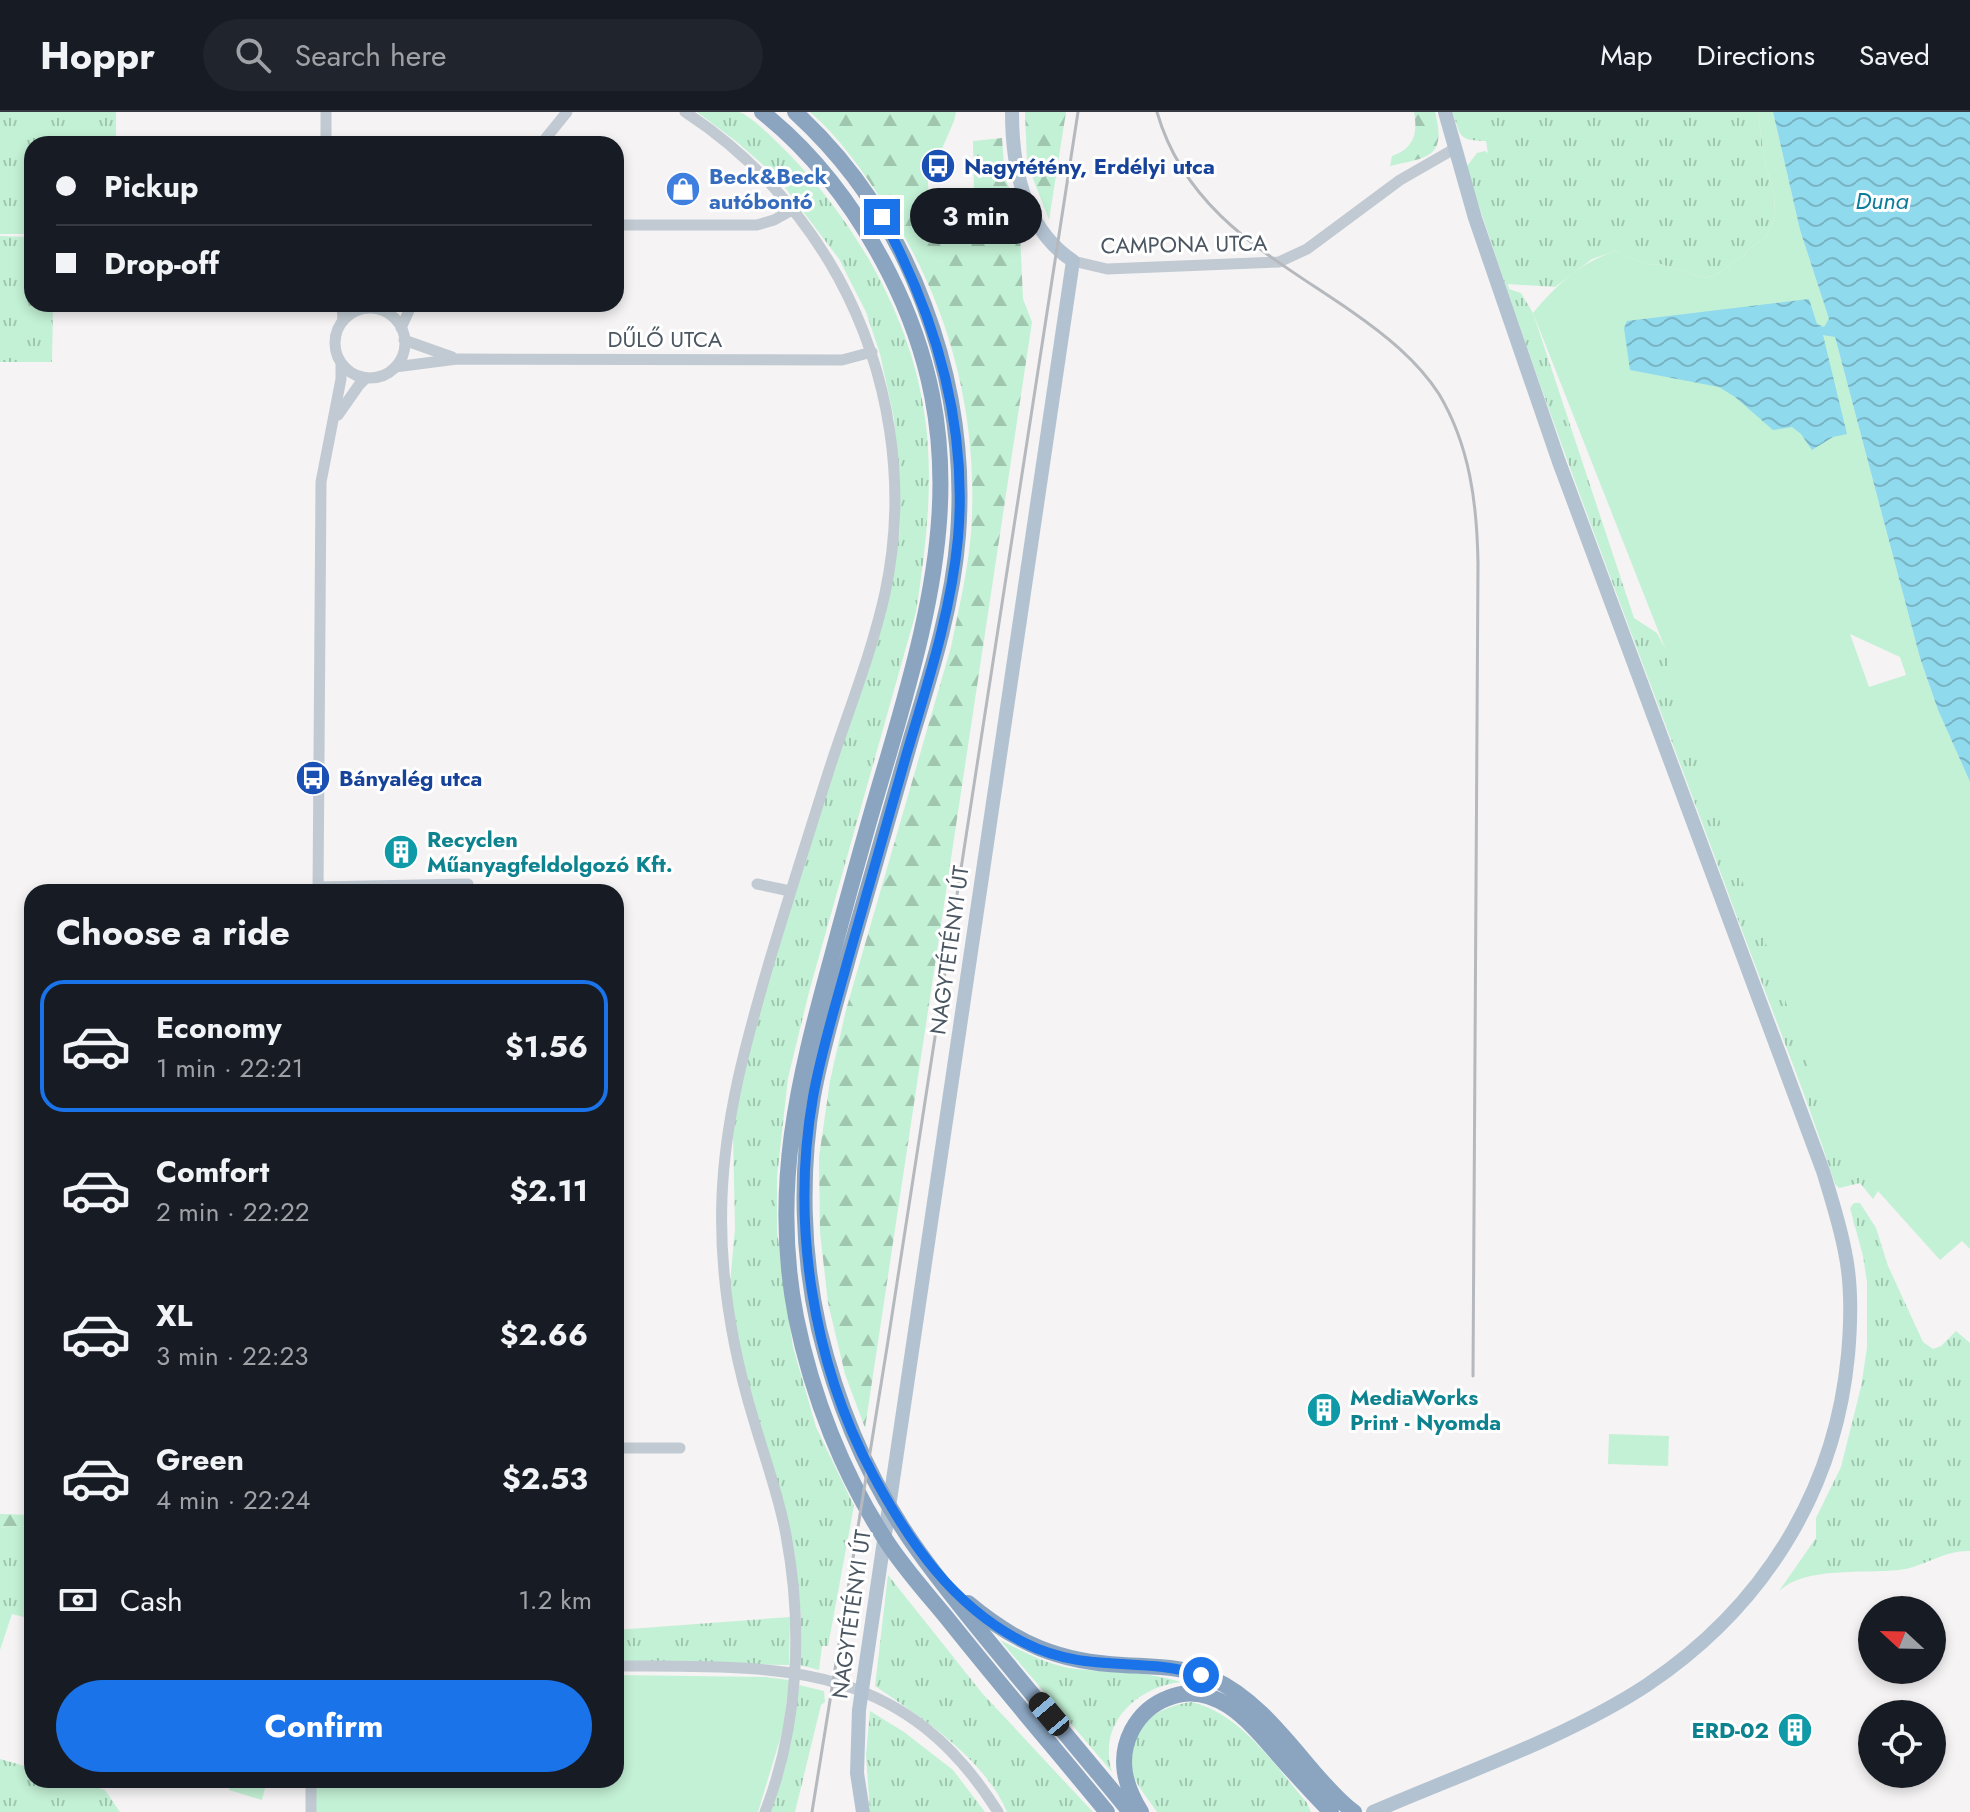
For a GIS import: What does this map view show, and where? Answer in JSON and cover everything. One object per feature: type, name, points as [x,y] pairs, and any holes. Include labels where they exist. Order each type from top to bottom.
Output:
[{"type":"highway","points":[[762,112],[818,166],[864,229],[893,281],[915,333],[927,376],[937,432],[941,483],[936,565],[924,632],[811,1033],[790,1132],[785,1199],[795,1314],[815,1389],[839,1451],[876,1525],[918,1582],[1107,1812]]},
{"type":"highway","points":[[795,112],[831,149],[864,191],[882,217],[910,271],[930,321],[949,388],[958,448],[959,482],[958,539],[945,615],[812,1100],[805,1184],[815,1307],[831,1373],[865,1460],[903,1530],[935,1574],[1130,1812]]},
{"type":"highway","points":[[935,1574],[996,1626],[1049,1653],[1097,1664],[1174,1667],[1221,1683],[1248,1703],[1337,1807]]},
{"type":"highway","points":[[1141,1812],[1125,1777],[1124,1762],[1129,1736],[1151,1707],[1183,1694],[1210,1697],[1240,1714],[1319,1804],[1354,1812]]},
{"type":"main road","points":[[1012,112],[1012,144],[1020,190],[1048,237],[1073,261]]},
{"type":"main road","points":[[1373,1812],[1610,1707],[1691,1654],[1736,1611],[1771,1568],[1801,1519],[1827,1460],[1844,1397],[1850,1325],[1846,1255],[1823,1171],[1559,462],[1502,302],[1445,112]]},
{"type":"main road","name":"NAGYTÉTÉNYI ÚT","points":[[863,1812],[857,1773],[859,1710],[1073,261]]},
{"type":"street","points":[[326,112],[326,136]]},
{"type":"street","points":[[548,136],[567,112]]},
{"type":"street","points":[[685,112],[754,166],[825,253],[854,305],[872,352],[884,396],[894,481],[893,537],[886,588],[749,1032],[733,1096],[722,1198],[722,1246],[733,1339],[779,1503],[795,1606],[796,1653],[791,1712],[780,1764],[765,1812]]},
{"type":"street","name":"CAMPONA UTCA","points":[[1073,261],[1107,269],[1279,262],[1307,249],[1400,180],[1454,149]]},
{"type":"street","points":[[624,225],[757,225],[792,210]]},
{"type":"street","points":[[342,312],[343,321],[336,337],[337,355],[348,370],[366,378],[381,376],[401,359],[403,334],[410,312]]},
{"type":"street","points":[[343,321],[357,312]]},
{"type":"street","points":[[383,312],[403,334]]},
{"type":"street","name":"DŰLŐ UTCA","points":[[403,334],[457,359]]},
{"type":"street","name":"DŰLŐ UTCA","points":[[395,367],[457,359],[842,360],[872,352]]},
{"type":"street","points":[[318,884],[321,482],[341,379],[341,363]]},
{"type":"street","points":[[331,429],[348,399],[366,378]]},
{"type":"street","points":[[757,884],[790,891]]},
{"type":"street","points":[[624,1448],[680,1448]]},
{"type":"street","points":[[624,1666],[792,1671],[859,1689],[885,1702],[928,1731],[970,1772],[998,1812]]},
{"type":"street","points":[[311,1788],[311,1812]]},
{"type":"green space","points":[[0,112],[116,112],[116,136],[24,136],[24,234],[0,234]]},
{"type":"green space","points":[[697,112],[739,112],[755,122],[808,175],[855,237],[893,306],[907,343],[918,380],[928,442],[928,515],[916,612],[809,992],[788,1078],[777,1177],[777,1231],[793,1347],[816,1427],[854,1506],[828,1646],[822,1646],[819,1670],[800,1665],[801,1617],[795,1555],[785,1508],[750,1393],[737,1333],[730,1284],[735,1228],[733,1136],[739,1093],[798,878],[890,594],[900,530],[900,484],[894,419],[880,354],[866,312],[839,259],[777,177]]},
{"type":"green space","points":[[810,112],[956,112],[928,181],[932,199],[947,210],[964,206],[971,200],[974,191],[973,141],[1002,138],[1005,178],[1019,211],[1023,299],[1032,322],[865,1428],[845,1374],[828,1303],[820,1232],[819,1157],[830,1081],[846,1010],[951,647],[970,547],[972,472],[962,390],[952,350],[924,274],[905,237],[867,178],[840,143]]},
{"type":"green space","points":[[1025,112],[1066,112],[1049,220],[1027,163]]},
{"type":"green space","points":[[1414,112],[1435,112],[1438,127],[1436,147],[1424,157],[1390,166],[1392,156],[1410,145],[1413,139]]},
{"type":"green space","points":[[1452,112],[1758,112],[1765,163],[1774,193],[1775,217],[1767,236],[1745,255],[1714,276],[1703,278],[1660,264],[1646,265],[1615,251],[1592,259],[1555,287],[1508,284],[1509,289],[1521,293],[1533,313],[1634,618],[1657,633],[1665,648],[1878,1191],[1873,1199],[1860,1183],[1839,1188],[1835,1184],[1499,266],[1467,166],[1477,153],[1488,153],[1486,141],[1465,138]]},
{"type":"green space","points":[[1758,112],[1773,112],[1800,230],[1835,337],[1920,658],[1938,710],[1970,782],[1970,1249],[1962,1241],[1940,1260],[1878,1191],[1840,1157],[1836,1149],[1765,941],[1675,702],[1665,648],[1533,313],[1570,276],[1615,251],[1646,265],[1660,264],[1703,278],[1714,276],[1767,236],[1775,217],[1774,193],[1765,163]],"holes":[[[1850,634],[1900,657],[1906,675],[1869,687]]]},
{"type":"green space","points":[[0,236],[24,237],[24,312],[53,312],[52,362],[0,362]]},
{"type":"green space","points":[[1854,1203],[1860,1203],[1876,1228],[1888,1266],[1923,1342],[1933,1349],[1941,1346],[1956,1331],[1970,1343],[1970,1551],[1951,1553],[1899,1570],[1819,1574],[1790,1583],[1779,1591],[1816,1538],[1816,1518],[1841,1467],[1861,1387],[1867,1348],[1867,1282],[1850,1208]]},
{"type":"green space","points":[[1609,1434],[1669,1436],[1668,1466],[1608,1464]]},
{"type":"green space","points":[[0,1514],[24,1515],[24,1527],[0,1528]]},
{"type":"green space","points":[[24,1527],[24,1617],[12,1614],[0,1650],[0,1528]]},
{"type":"green space","points":[[888,1575],[982,1693],[1093,1812],[1007,1812],[984,1774],[968,1757],[875,1686]]},
{"type":"green space","points":[[790,1617],[789,1665],[624,1662],[624,1629]]},
{"type":"green space","points":[[1000,1640],[1056,1665],[1142,1674],[1181,1682],[1149,1691],[1124,1711],[1110,1738],[1112,1772]]},
{"type":"green space","points":[[624,1675],[789,1680],[783,1729],[758,1812],[315,1812],[316,1788],[624,1788]]},
{"type":"green space","points":[[799,1685],[824,1691],[825,1702],[821,1705],[795,1812],[770,1812],[785,1768]]},
{"type":"green space","points":[[1191,1702],[1226,1717],[1241,1729],[1307,1803],[1311,1812],[1157,1812],[1133,1774],[1132,1745],[1143,1724],[1153,1716]]},
{"type":"green space","points":[[870,1711],[904,1732],[953,1770],[985,1812],[870,1812],[866,1755]]},
{"type":"green space","points":[[0,1759],[24,1766],[24,1788],[99,1788],[105,1790],[120,1812],[0,1812]]},
{"type":"green space","points":[[229,1788],[265,1788],[262,1800]]},
{"type":"water","name":"Duna","points":[[1773,112],[1970,112],[1970,782],[1938,710],[1920,658],[1835,337],[1823,335],[1847,434],[1833,437],[1812,450],[1792,427],[1773,430],[1719,387],[1630,370],[1624,328],[1627,321],[1809,299],[1817,324],[1824,327],[1829,319],[1800,230]]},
{"type":"railway","points":[[812,1812],[1078,112]]},
{"type":"railway","points":[[1157,112],[1170,147],[1188,178],[1210,205],[1262,250],[1376,329],[1421,370],[1450,414],[1465,455],[1476,519],[1478,563],[1473,1376]]},
{"type":"place","name":"Nagytétény, Erdélyi utca","points":[[938,166]]},
{"type":"place","name":"Beck&Beck autóbontó","points":[[683,189]]},
{"type":"place","name":"Bányalég utca","points":[[313,778]]},
{"type":"place","name":"Recyclen Műanyagfeldolgozó Kft.","points":[[401,852]]},
{"type":"place","name":"MediaWorks Print - Nyomda","points":[[1324,1410]]},
{"type":"place","name":"ERD-02","points":[[1795,1730]]},
{"type":"route","points":[[882,217],[910,271],[941,354],[958,448],[958,539],[948,603],[935,656],[869,882],[812,1100],[805,1216],[811,1282],[820,1331],[845,1414],[865,1460],[903,1530],[940,1579],[1006,1633],[1049,1653],[1097,1664],[1174,1667],[1201,1675]]}]
